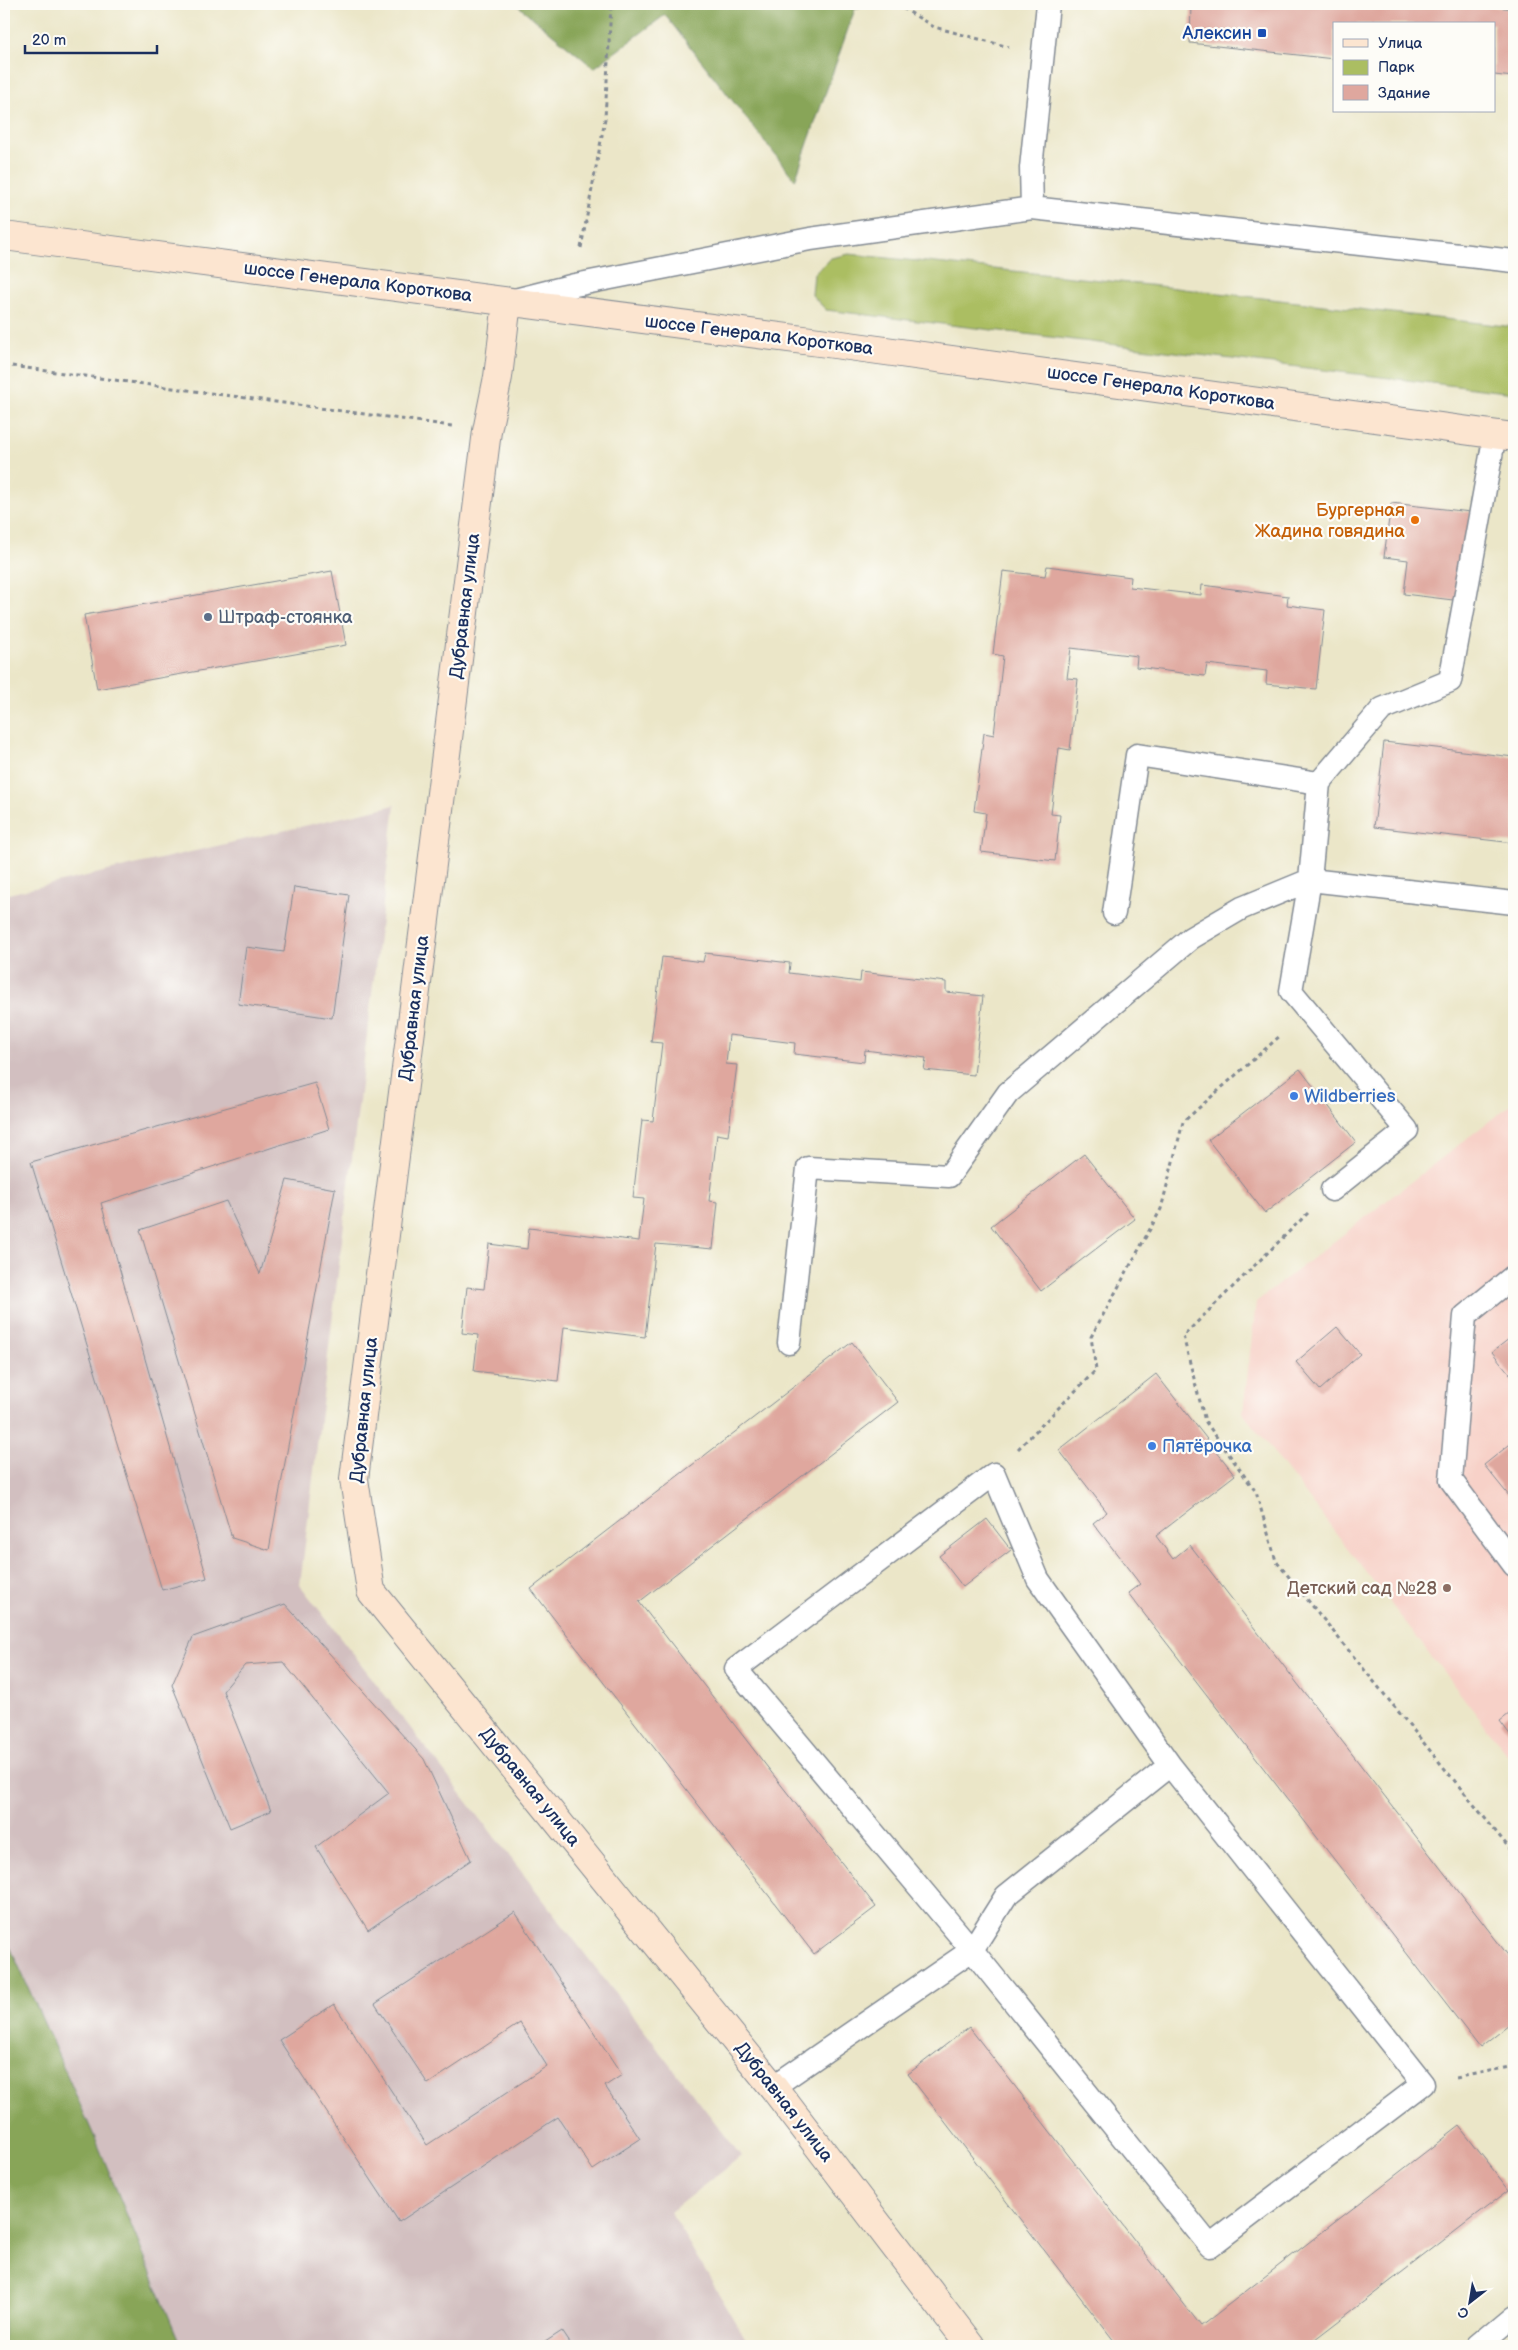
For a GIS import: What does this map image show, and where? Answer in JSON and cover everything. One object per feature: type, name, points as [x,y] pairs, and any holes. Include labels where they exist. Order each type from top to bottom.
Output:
[{"type":"street","name":"шоссе Генерала Короткова","points":[[4,236],[828,343],[1505,435]]},
{"type":"street","name":"Дубравная улица","points":[[507,302],[498,377],[487,431],[354,1479],[371,1590],[773,2087],[972,2346]]},
{"type":"lane","points":[[1032,208],[1031,168],[1041,56],[1048,4]]},
{"type":"lane","points":[[507,302],[575,285],[810,239],[1032,208],[1514,261]]},
{"type":"lane","points":[[1332,1190],[1407,1130],[1291,991],[1310,880],[1319,783],[1382,710],[1450,681],[1505,435]]},
{"type":"lane","points":[[1114,913],[1137,755],[1319,783]]},
{"type":"lane","points":[[789,1343],[808,1168],[949,1176],[1008,1093],[1191,938],[1242,908],[1310,880],[1514,903]]},
{"type":"lane","points":[[1514,1276],[1465,1316],[1451,1480],[1514,1565]]},
{"type":"lane","points":[[994,1474],[1038,1579],[1170,1765],[1423,2084],[1210,2246],[972,1950],[736,1669],[994,1474]]},
{"type":"lane","points":[[773,2087],[972,1950],[1006,1896],[1170,1765]]},
{"type":"lane","points":[[1478,2346],[1514,2316]]},
{"type":"path","points":[[575,285],[606,119],[611,4]]},
{"type":"path","points":[[896,4],[934,27],[1041,56]]},
{"type":"path","points":[[4,365],[487,431]]},
{"type":"path","points":[[994,1474],[1096,1370],[1091,1337],[1161,1209],[1183,1122],[1308,1012]]},
{"type":"path","points":[[1332,1190],[1183,1336],[1205,1421],[1256,1492],[1276,1560],[1514,1854]]},
{"type":"path","points":[[1423,2084],[1514,2066]]},
{"type":"shaded area","points":[[395,805],[300,1585],[741,2156],[670,2212],[750,2346],[181,2346],[98,2145],[4,1933],[4,895]]},
{"type":"shaded area","name":"Детский сад №28","points":[[1514,1102],[1514,1763],[1243,1413],[1256,1302]]},
{"type":"green space","points":[[516,4],[867,4],[855,9],[795,180],[665,15],[594,68]]},
{"type":"green space","points":[[849,254],[1158,286],[1514,327],[1514,393],[826,310],[812,295],[814,273],[831,258]]},
{"type":"green space","points":[[4,1933],[98,2145],[181,2346],[4,2346]]},
{"type":"building","name":"Алексин","points":[[1191,4],[1488,4],[1488,6],[1514,9],[1514,77],[1496,75],[1496,22],[1333,22],[1333,59],[1190,43]]},
{"type":"building","points":[[1391,503],[1471,512],[1461,601],[1404,594],[1408,560],[1384,557]]},
{"type":"building","points":[[1047,566],[1131,577],[1130,587],[1201,595],[1202,585],[1288,596],[1287,605],[1325,610],[1316,689],[1266,684],[1267,671],[1207,664],[1205,676],[1136,667],[1137,656],[1071,648],[1067,678],[1078,679],[1070,750],[1059,748],[1051,814],[1060,815],[1055,861],[981,852],[986,813],[974,811],[984,733],[994,735],[1003,656],[993,654],[1003,571],[1045,576]]},
{"type":"building","points":[[332,571],[346,645],[97,689],[84,615]]},
{"type":"building","points":[[1384,742],[1514,757],[1514,843],[1374,827]]},
{"type":"building","points":[[294,887],[349,895],[332,1018],[238,1004],[246,947],[284,952]]},
{"type":"building","points":[[705,953],[790,963],[789,973],[860,982],[861,972],[946,982],[946,992],[983,996],[974,1075],[924,1070],[926,1058],[865,1050],[864,1062],[794,1054],[795,1043],[729,1035],[726,1064],[737,1065],[728,1136],[717,1134],[709,1201],[718,1202],[713,1249],[656,1244],[645,1337],[564,1327],[558,1381],[474,1371],[478,1335],[462,1333],[467,1287],[484,1289],[489,1244],[527,1249],[529,1228],[639,1241],[644,1199],[633,1198],[642,1120],[653,1121],[662,1043],[651,1042],[662,957],[703,962]]},
{"type":"building","points":[[1300,1069],[1356,1142],[1265,1213],[1208,1140]]},
{"type":"building","points":[[315,1083],[329,1129],[101,1203],[207,1578],[162,1590],[31,1162]]},
{"type":"building","points":[[1084,1154],[1135,1219],[1041,1291],[991,1226]]},
{"type":"building","points":[[287,1180],[335,1189],[269,1550],[232,1538],[140,1230],[226,1201],[260,1274]]},
{"type":"building","points":[[1337,1327],[1360,1354],[1320,1390],[1296,1362]]},
{"type":"building","points":[[1514,1335],[1514,1379],[1492,1352]]},
{"type":"building","points":[[852,1342],[898,1402],[639,1602],[876,1907],[814,1954],[531,1589]]},
{"type":"building","points":[[1156,1374],[1235,1475],[1156,1536],[1173,1559],[1190,1545],[1514,1963],[1514,2021],[1480,2048],[1128,1593],[1140,1584],[1093,1523],[1107,1512],[1059,1450]]},
{"type":"building","points":[[1514,1441],[1514,1502],[1484,1465]]},
{"type":"building","points":[[987,1519],[1011,1550],[963,1587],[939,1556]]},
{"type":"building","points":[[285,1604],[424,1759],[471,1860],[368,1930],[316,1847],[389,1793],[283,1662],[245,1665],[223,1691],[271,1811],[230,1828],[172,1685],[193,1637]]},
{"type":"building","points":[[1514,1710],[1514,1740],[1500,1721]]},
{"type":"building","points":[[515,1912],[622,2075],[605,2086],[640,2139],[593,2170],[558,2117],[399,2222],[279,2040],[334,2004],[427,2145],[547,2066],[520,2023],[428,2084],[375,2004]]},
{"type":"building","points":[[969,2027],[1201,2326],[1459,2126],[1509,2190],[1306,2346],[1118,2346],[908,2074]]},
{"type":"building","points":[[562,2331],[572,2346],[539,2346]]},
{"type":"place","name":"Алексин","points":[[1262,33]]},
{"type":"place","name":"Бургерная Жадина говядина","points":[[1415,520]]},
{"type":"place","name":"Штраф-стоянка","points":[[208,617]]},
{"type":"place","name":"Wildberries","points":[[1294,1096]]},
{"type":"place","name":"Пятёрочка","points":[[1152,1446]]},
{"type":"place","name":"Детский сад №28","points":[[1447,1588]]}]
